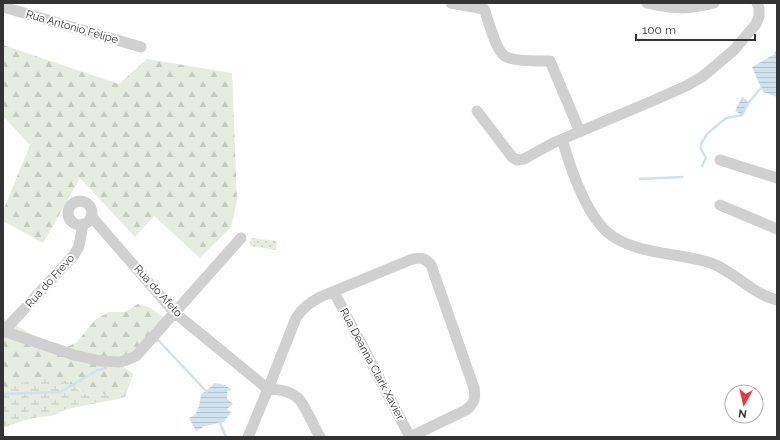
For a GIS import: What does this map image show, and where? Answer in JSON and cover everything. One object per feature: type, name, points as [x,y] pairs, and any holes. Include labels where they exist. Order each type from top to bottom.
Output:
[{"type":"street","points":[[451,3],[484,8],[499,50],[507,57],[550,61],[580,132]]},
{"type":"street","points":[[647,3],[683,9],[714,3]]},
{"type":"street","points":[[477,111],[512,157],[517,160],[524,159],[562,139],[657,99],[702,77],[734,50],[756,24],[759,17],[759,8],[757,3]]},
{"type":"street","name":"Rua Antonio Felipe","points":[[3,7],[141,47]]},
{"type":"street","points":[[562,139],[570,166],[578,185],[598,222],[607,232],[617,239],[636,247],[697,259],[722,268],[749,287],[776,297]]},
{"type":"street","points":[[720,160],[777,178]]},
{"type":"street","points":[[720,205],[777,229]]},
{"type":"street","name":"Rua do Afeto","points":[[87,220],[175,312],[268,389]]},
{"type":"street","name":"Rua do Frevo","points":[[4,331],[74,255],[87,220]]},
{"type":"street","points":[[4,331],[90,359],[110,363],[127,360],[136,356],[241,238]]},
{"type":"street","points":[[248,437],[296,318],[301,310],[309,304],[334,292],[410,260],[420,258],[429,262],[431,265],[474,388],[475,396],[471,406],[466,410],[410,437]]},
{"type":"street","name":"Rua Deanna Clark Xavier","points":[[334,292],[410,437]]},
{"type":"street","points":[[268,389],[285,391],[299,399],[320,437]]},
{"type":"green space","points":[[3,45],[119,84],[147,59],[232,73],[237,201],[231,227],[200,258],[154,216],[135,237],[80,178],[43,243],[3,221],[3,211],[30,145],[3,116]]},
{"type":"green space","points":[[251,238],[277,241],[276,250],[250,246]]},
{"type":"green space","points":[[138,304],[149,307],[165,318],[124,367],[133,374],[127,392],[112,391],[95,396],[86,395],[77,388],[30,382],[10,385],[8,391],[3,394],[3,318],[52,346],[63,349],[77,342],[95,320],[109,312],[125,312]]},
{"type":"green space","points":[[49,378],[63,379],[86,395],[95,396],[112,391],[127,392],[125,397],[67,409],[52,416],[38,417],[3,428],[3,394],[8,391],[10,385]]},
{"type":"water","points":[[777,50],[777,97],[763,92],[752,67],[773,55]]},
{"type":"water","points":[[742,97],[749,102],[742,115],[735,111]]},
{"type":"water","points":[[215,383],[225,385],[232,390],[227,391],[227,398],[233,404],[227,409],[231,412],[224,422],[205,426],[196,431],[189,418],[197,412],[201,395]]},
{"type":"waterway","points":[[702,166],[706,158],[701,149],[701,144],[707,134],[726,118],[742,115],[749,102],[761,88]]},
{"type":"waterway","points":[[640,179],[682,177]]},
{"type":"waterway","points":[[157,341],[158,340],[207,392]]},
{"type":"waterway","points":[[3,394],[60,392],[98,370],[106,368]]},
{"type":"waterway","points":[[219,421],[226,437]]}]
